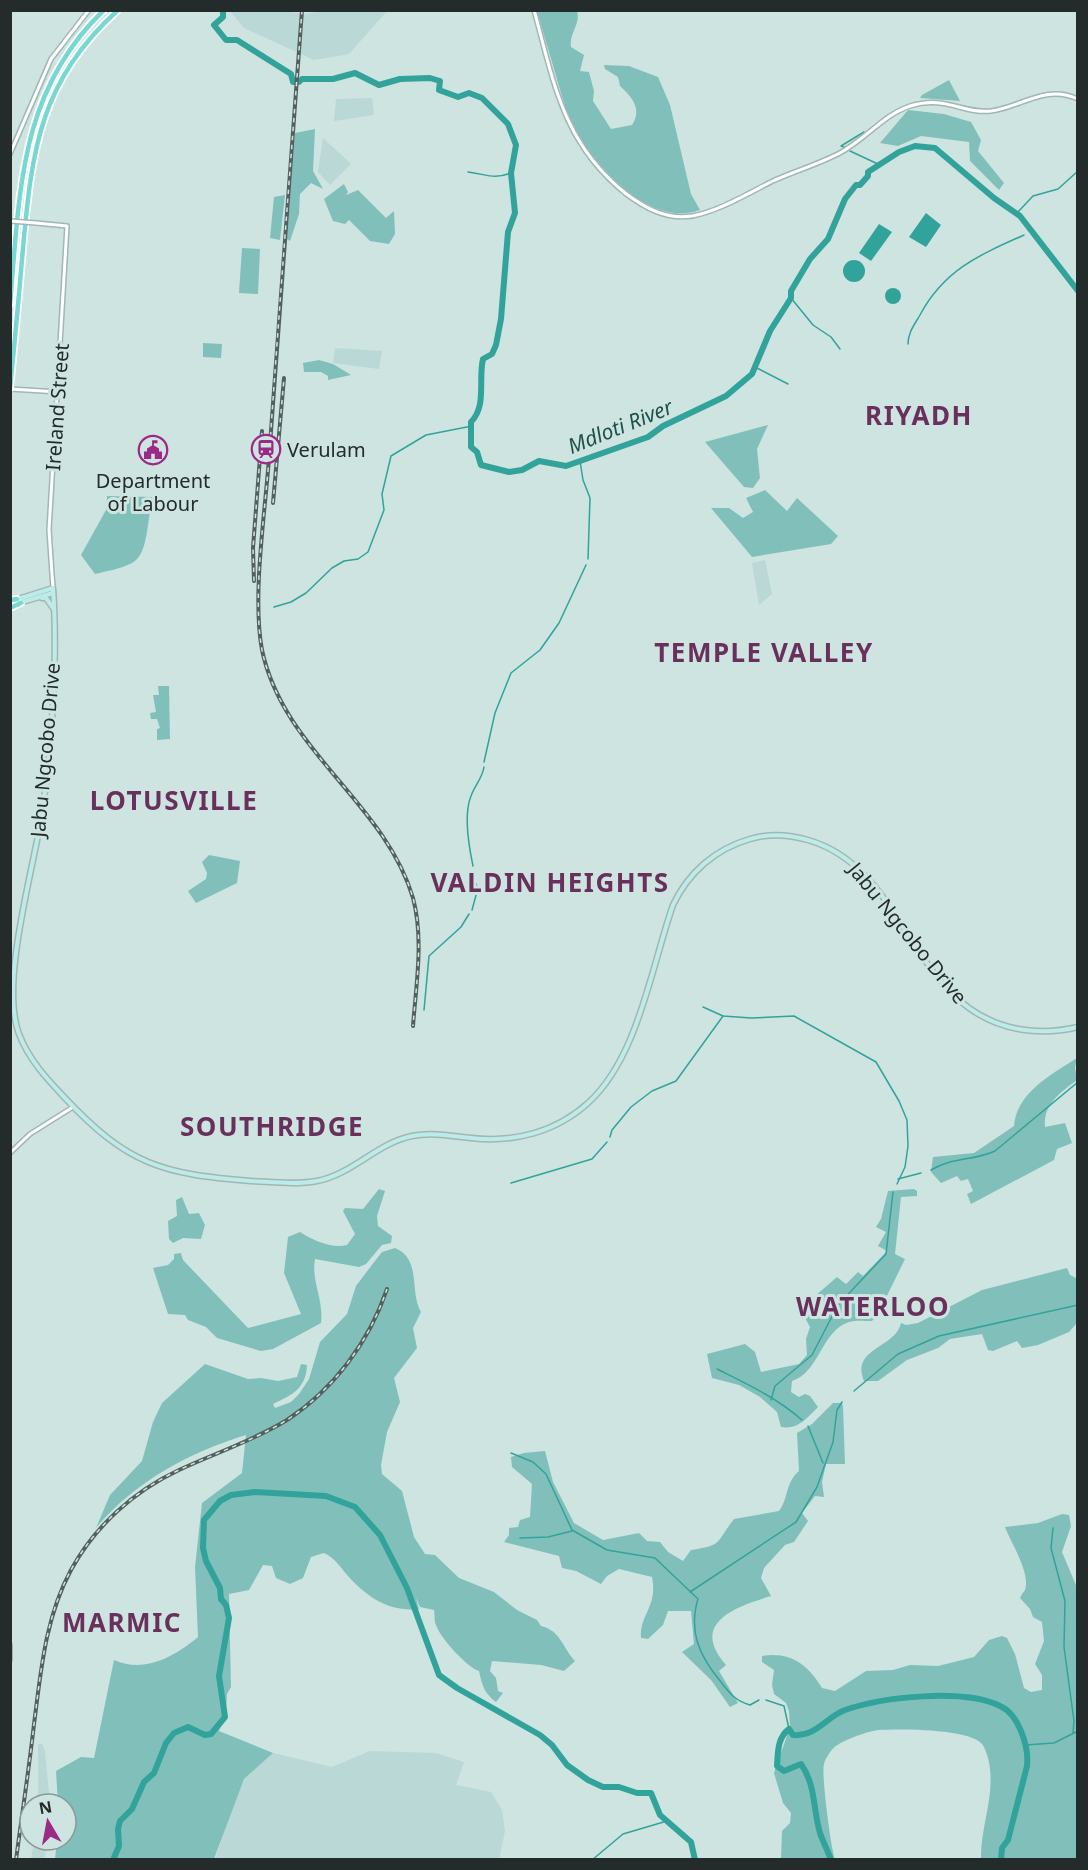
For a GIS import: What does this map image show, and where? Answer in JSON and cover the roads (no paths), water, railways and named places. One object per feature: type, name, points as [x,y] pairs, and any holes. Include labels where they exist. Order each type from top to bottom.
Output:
[{"type":"main road","points":[[10,304],[23,167],[33,122],[48,86],[64,57],[104,10]]},
{"type":"main road","points":[[10,388],[30,169],[39,130],[54,91],[73,61],[89,39],[118,10]]},
{"type":"main road","points":[[36,598],[53,591]]},
{"type":"main road","points":[[10,607],[19,601],[53,591]]},
{"type":"main road","name":"Jabu Ngcobo Drive","points":[[53,591],[46,777],[14,969],[13,1000],[18,1031],[35,1064],[73,1107],[120,1149],[161,1168],[203,1177],[285,1183],[314,1182],[332,1177],[409,1136],[438,1135],[496,1139],[525,1136],[564,1121],[588,1103],[606,1084],[622,1059],[670,914],[686,882],[702,865],[728,847],[746,840],[773,835],[813,841],[854,863],[876,888],[949,990],[971,1010],[997,1023],[1025,1031],[1047,1032],[1077,1027]]},
{"type":"main road","points":[[10,600],[46,598],[54,611]]},
{"type":"street","points":[[10,154],[51,59],[89,10]]},
{"type":"street","points":[[534,10],[562,112],[579,144],[590,160],[616,185],[643,206],[664,215],[694,216],[831,158],[910,106],[943,102],[988,111],[1044,93],[1062,93],[1077,99]]},
{"type":"street","name":"Ireland Street","points":[[11,221],[67,226],[59,392],[49,530],[53,591]]},
{"type":"street","points":[[10,388],[59,392]]},
{"type":"street","points":[[10,1153],[30,1134],[73,1107]]},
{"type":"street","points":[[10,1645],[10,1660]]},
{"type":"waterway","name":"Mdloti River","points":[[223,10],[223,17],[214,25],[226,40],[237,40],[291,74],[293,82],[299,82],[302,79],[333,79],[355,73],[379,85],[400,79],[430,78],[440,81],[439,90],[458,97],[469,93],[482,98],[508,124],[516,145],[511,173],[515,213],[508,232],[501,319],[496,345],[492,354],[483,359],[481,401],[476,416],[471,422],[471,447],[477,452],[481,465],[509,472],[522,470],[539,461],[566,466],[648,437],[663,426],[726,396],[752,374],[770,331],[791,298],[791,291],[810,259],[828,239],[845,199],[856,185],[860,185],[868,176],[868,172],[899,152],[915,146],[935,148],[994,198],[1020,216],[1078,291]]},
{"type":"waterway","points":[[844,147],[841,146],[864,132]]},
{"type":"waterway","points":[[850,151],[880,165]]},
{"type":"waterway","points":[[1017,213],[1033,196],[1058,189],[1078,171]]},
{"type":"waterway","points":[[468,172],[494,176],[511,173]]},
{"type":"waterway","points":[[908,344],[912,328],[940,286],[978,257],[1024,235]]},
{"type":"waterway","points":[[791,298],[813,325],[831,337],[840,349]]},
{"type":"waterway","points":[[755,367],[788,384]]},
{"type":"waterway","points":[[274,607],[291,602],[306,593],[332,568],[344,561],[358,559],[368,552],[384,510],[382,494],[391,456],[426,435],[472,426]]},
{"type":"waterway","points":[[580,461],[583,480],[590,498],[588,559]]},
{"type":"waterway","points":[[484,762],[495,713],[511,673],[540,650],[559,623],[586,565]]},
{"type":"waterway","points":[[473,866],[467,831],[467,812],[471,796],[484,767]]},
{"type":"waterway","points":[[470,871],[478,888],[472,910]]},
{"type":"waterway","points":[[424,1010],[429,956],[461,927],[469,914]]},
{"type":"waterway","points":[[703,1007],[723,1016],[751,1018],[794,1016],[876,1062],[899,1101],[907,1120],[908,1146],[905,1167],[897,1184]]},
{"type":"waterway","points":[[610,1137],[612,1130],[631,1107],[652,1091],[676,1081],[723,1016]]},
{"type":"waterway","points":[[931,1170],[947,1163],[995,1151],[1078,1082]]},
{"type":"waterway","points":[[511,1183],[592,1159],[607,1142]]},
{"type":"waterway","points":[[898,1179],[921,1173]]},
{"type":"waterway","points":[[771,1400],[775,1386],[812,1355],[838,1305],[886,1254],[893,1192]]},
{"type":"waterway","points":[[854,1391],[898,1354],[939,1336],[1078,1305]]},
{"type":"waterway","points":[[717,1369],[772,1398],[802,1420]]},
{"type":"waterway","points":[[690,1592],[796,1522],[817,1487],[833,1442],[837,1410],[842,1402]]},
{"type":"waterway","points":[[808,1426],[823,1463]]},
{"type":"waterway","points":[[511,1453],[533,1462],[546,1474],[572,1530],[607,1550],[655,1558],[698,1599],[694,1622],[695,1633],[707,1663],[727,1690],[737,1699],[750,1705],[759,1700]]},
{"type":"waterway","points":[[113,1860],[119,1846],[120,1821],[132,1809],[144,1782],[154,1773],[166,1743],[174,1733],[188,1727],[205,1735],[211,1734],[225,1717],[219,1676],[229,1618],[226,1605],[221,1599],[220,1588],[206,1561],[203,1548],[204,1520],[220,1501],[231,1495],[255,1492],[326,1496],[355,1507],[380,1535],[407,1588],[439,1675],[457,1688],[540,1735],[552,1745],[567,1765],[588,1780],[603,1787],[619,1787],[637,1793],[651,1793],[660,1815],[691,1842],[695,1860]]},
{"type":"waterway","points":[[1053,1528],[1051,1548],[1065,1601],[1064,1647],[1074,1721],[1073,1733]]},
{"type":"waterway","points":[[520,1538],[548,1537],[572,1531]]},
{"type":"waterway","points":[[831,1860],[820,1833],[812,1789],[806,1772],[801,1764],[784,1771],[777,1766],[782,1737],[789,1729],[793,1735],[808,1733],[838,1713],[861,1705],[923,1696],[966,1697],[984,1700],[1007,1710],[1017,1723],[1024,1741],[1027,1766],[1008,1840],[1002,1848],[1001,1860]]},
{"type":"waterway","points":[[766,1700],[784,1706],[789,1729]]},
{"type":"waterway","points":[[1025,1745],[1054,1743],[1078,1731]]},
{"type":"waterway","points":[[592,1860],[623,1834],[667,1821]]},
{"type":"railway","points":[[302,10],[260,555],[259,629],[262,650],[273,685],[291,718],[381,833],[399,864],[413,898],[419,946],[413,1026]]},
{"type":"railway","points":[[273,503],[284,378]]},
{"type":"railway","points":[[254,581],[253,548],[262,431]]},
{"type":"railway","points":[[16,1860],[45,1645],[62,1588],[81,1554],[117,1511],[147,1488],[179,1470],[261,1434],[304,1408],[335,1379],[360,1346],[387,1289]]},
{"type":"place","name":"Verulam","points":[[266,449]]},
{"type":"place","name":"Department of Labour","points":[[153,450]]},
{"type":"district","name":"RIYADH","points":[[919,415]]},
{"type":"district","name":"TEMPLE VALLEY","points":[[764,652]]},
{"type":"district","name":"LOTUSVILLE","points":[[174,800]]},
{"type":"district","name":"VALDIN HEIGHTS","points":[[550,882]]},
{"type":"district","name":"SOUTHRIDGE","points":[[272,1126]]},
{"type":"district","name":"WATERLOO","points":[[873,1306]]},
{"type":"district","name":"MARMIC","points":[[122,1622]]}]
